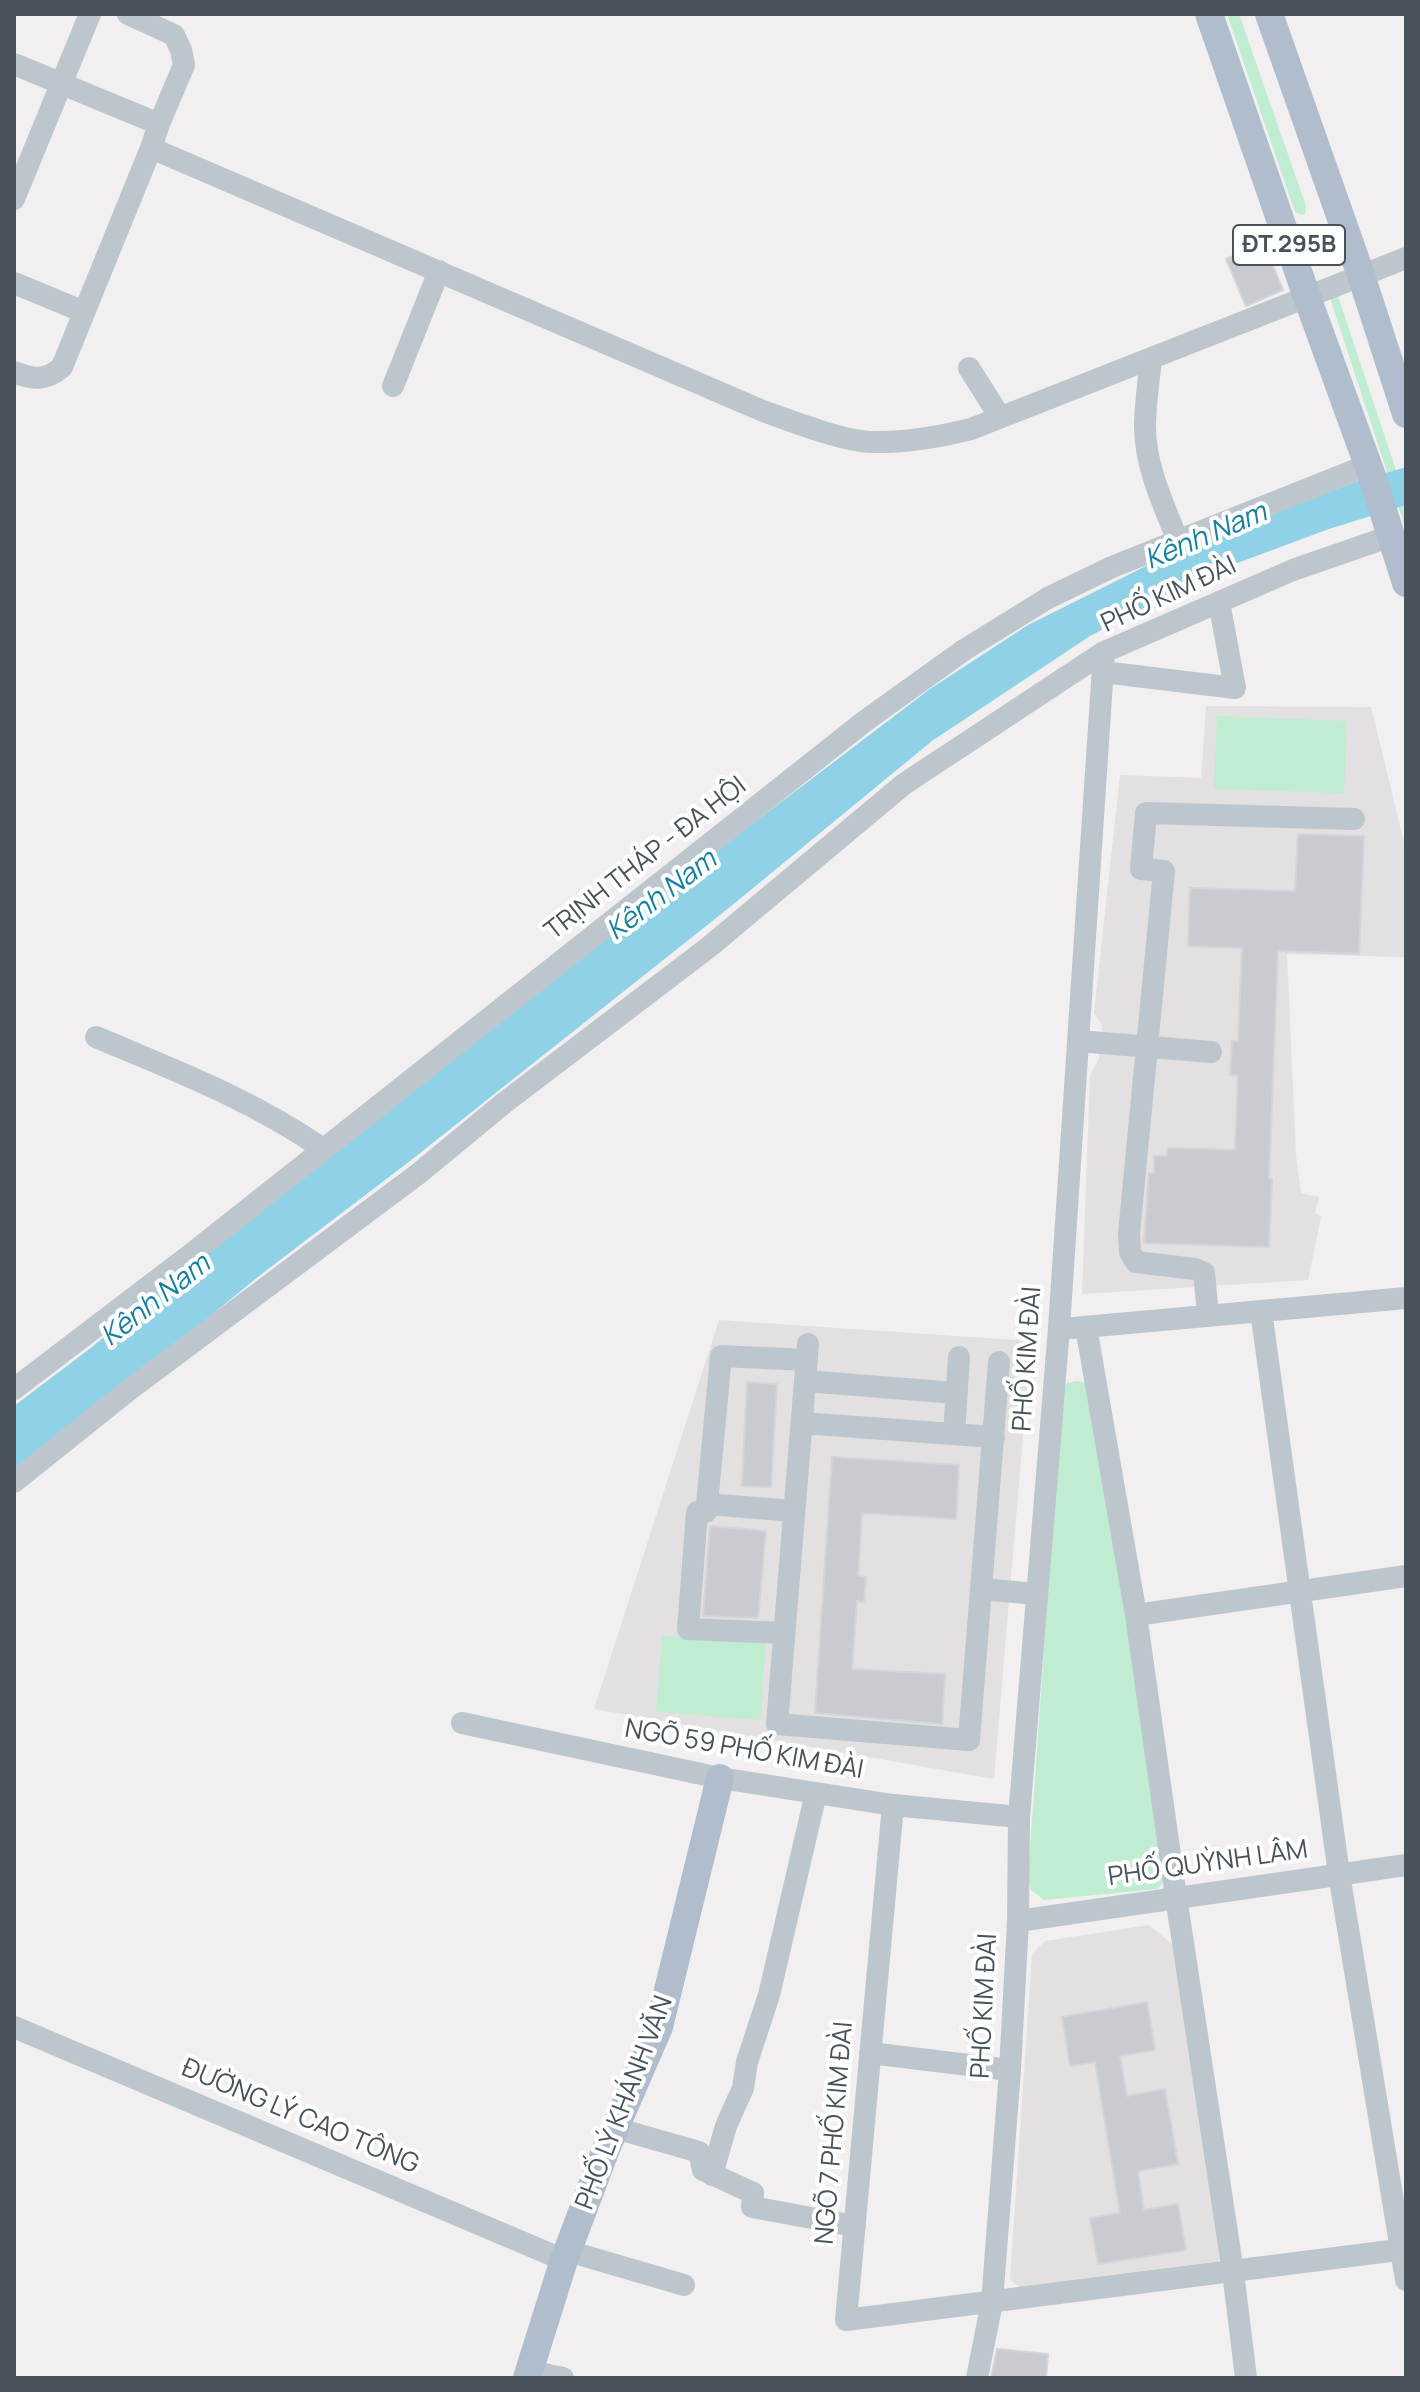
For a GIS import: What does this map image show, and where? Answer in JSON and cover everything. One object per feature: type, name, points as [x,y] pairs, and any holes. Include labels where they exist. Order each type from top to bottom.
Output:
[{"type":"main road","name":"ĐT.295B","points":[[1209,14],[1370,470],[1406,583]]},
{"type":"main road","name":"ĐT.295B","points":[[1269,14],[1361,275],[1406,414]]},
{"type":"main road","name":"PHỐ LÝ KHÁNH VĂN","points":[[529,2375],[566,2256],[615,2128],[659,2027],[720,1778]]},
{"type":"street","points":[[14,199],[90,14]]},
{"type":"street","points":[[14,372],[39,379],[52,376],[62,367],[184,65],[174,35],[128,14]]},
{"type":"street","points":[[14,64],[159,124]]},
{"type":"street","points":[[151,148],[763,411],[855,440],[871,442],[942,436],[971,429],[1406,258]]},
{"type":"street","points":[[393,386],[439,271]]},
{"type":"street","points":[[14,283],[84,312]]},
{"type":"street","points":[[1151,358],[1145,428],[1149,458],[1178,541]]},
{"type":"street","points":[[969,368],[1000,417]]},
{"type":"street","name":"TRỊNH THÁP - ĐA HỘI","points":[[14,1389],[190,1255],[865,721],[964,650],[1048,598],[1112,567],[1370,470]]},
{"type":"street","name":"PHỐ KIM ĐÀI","points":[[977,2378],[992,2302],[1010,2070],[1018,1921],[1019,1817],[1059,1328],[1104,662],[1219,602],[1389,530]]},
{"type":"street","points":[[14,1482],[139,1382],[418,1174],[504,1103],[709,947],[904,784],[1104,662],[1235,688],[1219,602]]},
{"type":"street","points":[[1208,1314],[1204,1273],[1195,1269],[1136,1262],[1130,1252],[1129,1233],[1164,871],[1141,869],[1146,813],[1354,819]]},
{"type":"street","points":[[96,1037],[245,1102],[290,1126],[323,1149]]},
{"type":"street","points":[[1078,1041],[1211,1052]]},
{"type":"street","points":[[1059,1328],[1406,1298]]},
{"type":"street","points":[[1261,1311],[1339,1874],[1404,2249],[1406,2280]]},
{"type":"street","points":[[1086,1327],[1136,1615],[1246,2378]]},
{"type":"street","points":[[784,1633],[688,1629],[697,1512],[706,1512],[721,1356],[807,1362],[956,1393]]},
{"type":"street","points":[[954,1434],[959,1357]]},
{"type":"street","points":[[807,1362],[777,1724],[969,1740],[999,1362]]},
{"type":"street","points":[[802,1423],[994,1437]]},
{"type":"street","points":[[707,1504],[794,1511]]},
{"type":"street","points":[[1136,1615],[1406,1576]]},
{"type":"street","points":[[981,1589],[1037,1594]]},
{"type":"street","name":"NGÕ 59 PHỐ KIM ĐÀI","points":[[462,1723],[720,1778],[893,1805],[1019,1817]]},
{"type":"street","points":[[712,2175],[726,2126],[743,2088],[747,2062],[769,1995],[816,1793]]},
{"type":"street","name":"NGÕ 7 PHỐ KIM ĐÀI","points":[[893,1805],[846,2320],[992,2302]]},
{"type":"street","name":"PHỐ QUỲNH LÂM","points":[[1018,1921],[1406,1865]]},
{"type":"street","name":"ĐƯỜNG LÝ CAO TÔNG","points":[[14,2027],[566,2256],[684,2285]]},
{"type":"street","points":[[870,2053],[1010,2070]]},
{"type":"street","points":[[615,2128],[699,2152],[703,2170],[753,2193],[752,2207],[855,2226]]},
{"type":"street","points":[[992,2302],[1404,2249]]},
{"type":"street","points":[[529,2375],[563,2378]]},
{"type":"shaded area","points":[[1206,706],[1371,707],[1406,850],[1406,957],[1287,954],[1296,1155],[1301,1193],[1319,1197],[1315,1213],[1321,1217],[1308,1280],[1082,1294],[1090,1075],[1099,1058],[1102,1026],[1094,1013],[1120,775],[1201,778]]},
{"type":"shaded area","points":[[719,1320],[1031,1341],[994,1779],[594,1709]]},
{"type":"shaded area","points":[[1149,1925],[1172,1944],[1227,2252],[1212,2267],[1026,2293],[1010,2279],[1032,1954],[1045,1941]]},
{"type":"green space","points":[[1227,14],[1239,14],[1306,206],[1305,214],[1295,212]]},
{"type":"green space","points":[[1338,296],[1406,500],[1406,530],[1331,301],[1331,297]]},
{"type":"green space","points":[[1217,716],[1347,721],[1344,793],[1214,789]]},
{"type":"green space","points":[[1067,1383],[1088,1383],[1093,1390],[1165,1876],[1157,1889],[1044,1900],[1031,1890],[1028,1878],[1062,1394]]},
{"type":"green space","points":[[662,1636],[766,1643],[760,1720],[656,1712]]},
{"type":"water","name":"Kênh Nam","points":[[1406,467],[1406,505],[1329,529],[1213,572],[1090,636],[932,741],[730,907],[14,1470],[14,1406],[681,878],[930,689],[1028,625],[1172,553],[1355,482]]},
{"type":"building","points":[[1263,243],[1283,290],[1246,306],[1226,259]]},
{"type":"building","points":[[1298,834],[1364,836],[1359,954],[1278,951],[1269,1247],[1144,1243],[1149,1173],[1154,1173],[1154,1156],[1167,1156],[1168,1148],[1235,1150],[1238,1075],[1230,1075],[1232,1041],[1238,1041],[1242,948],[1188,946],[1190,888],[1295,891]]},
{"type":"building","points":[[747,1382],[777,1384],[771,1487],[742,1486]]},
{"type":"building","points":[[832,1457],[959,1465],[956,1519],[862,1513],[858,1576],[866,1577],[864,1602],[857,1601],[852,1669],[945,1674],[942,1724],[815,1713]]},
{"type":"building","points":[[710,1526],[766,1531],[758,1618],[703,1616]]},
{"type":"building","points":[[1147,2002],[1155,2050],[1120,2056],[1127,2096],[1165,2089],[1178,2164],[1138,2171],[1144,2210],[1178,2204],[1186,2250],[1098,2264],[1090,2218],[1120,2213],[1095,2062],[1070,2066],[1062,2017]]},
{"type":"building","points":[[997,2349],[1048,2354],[1046,2378],[991,2378]]}]
